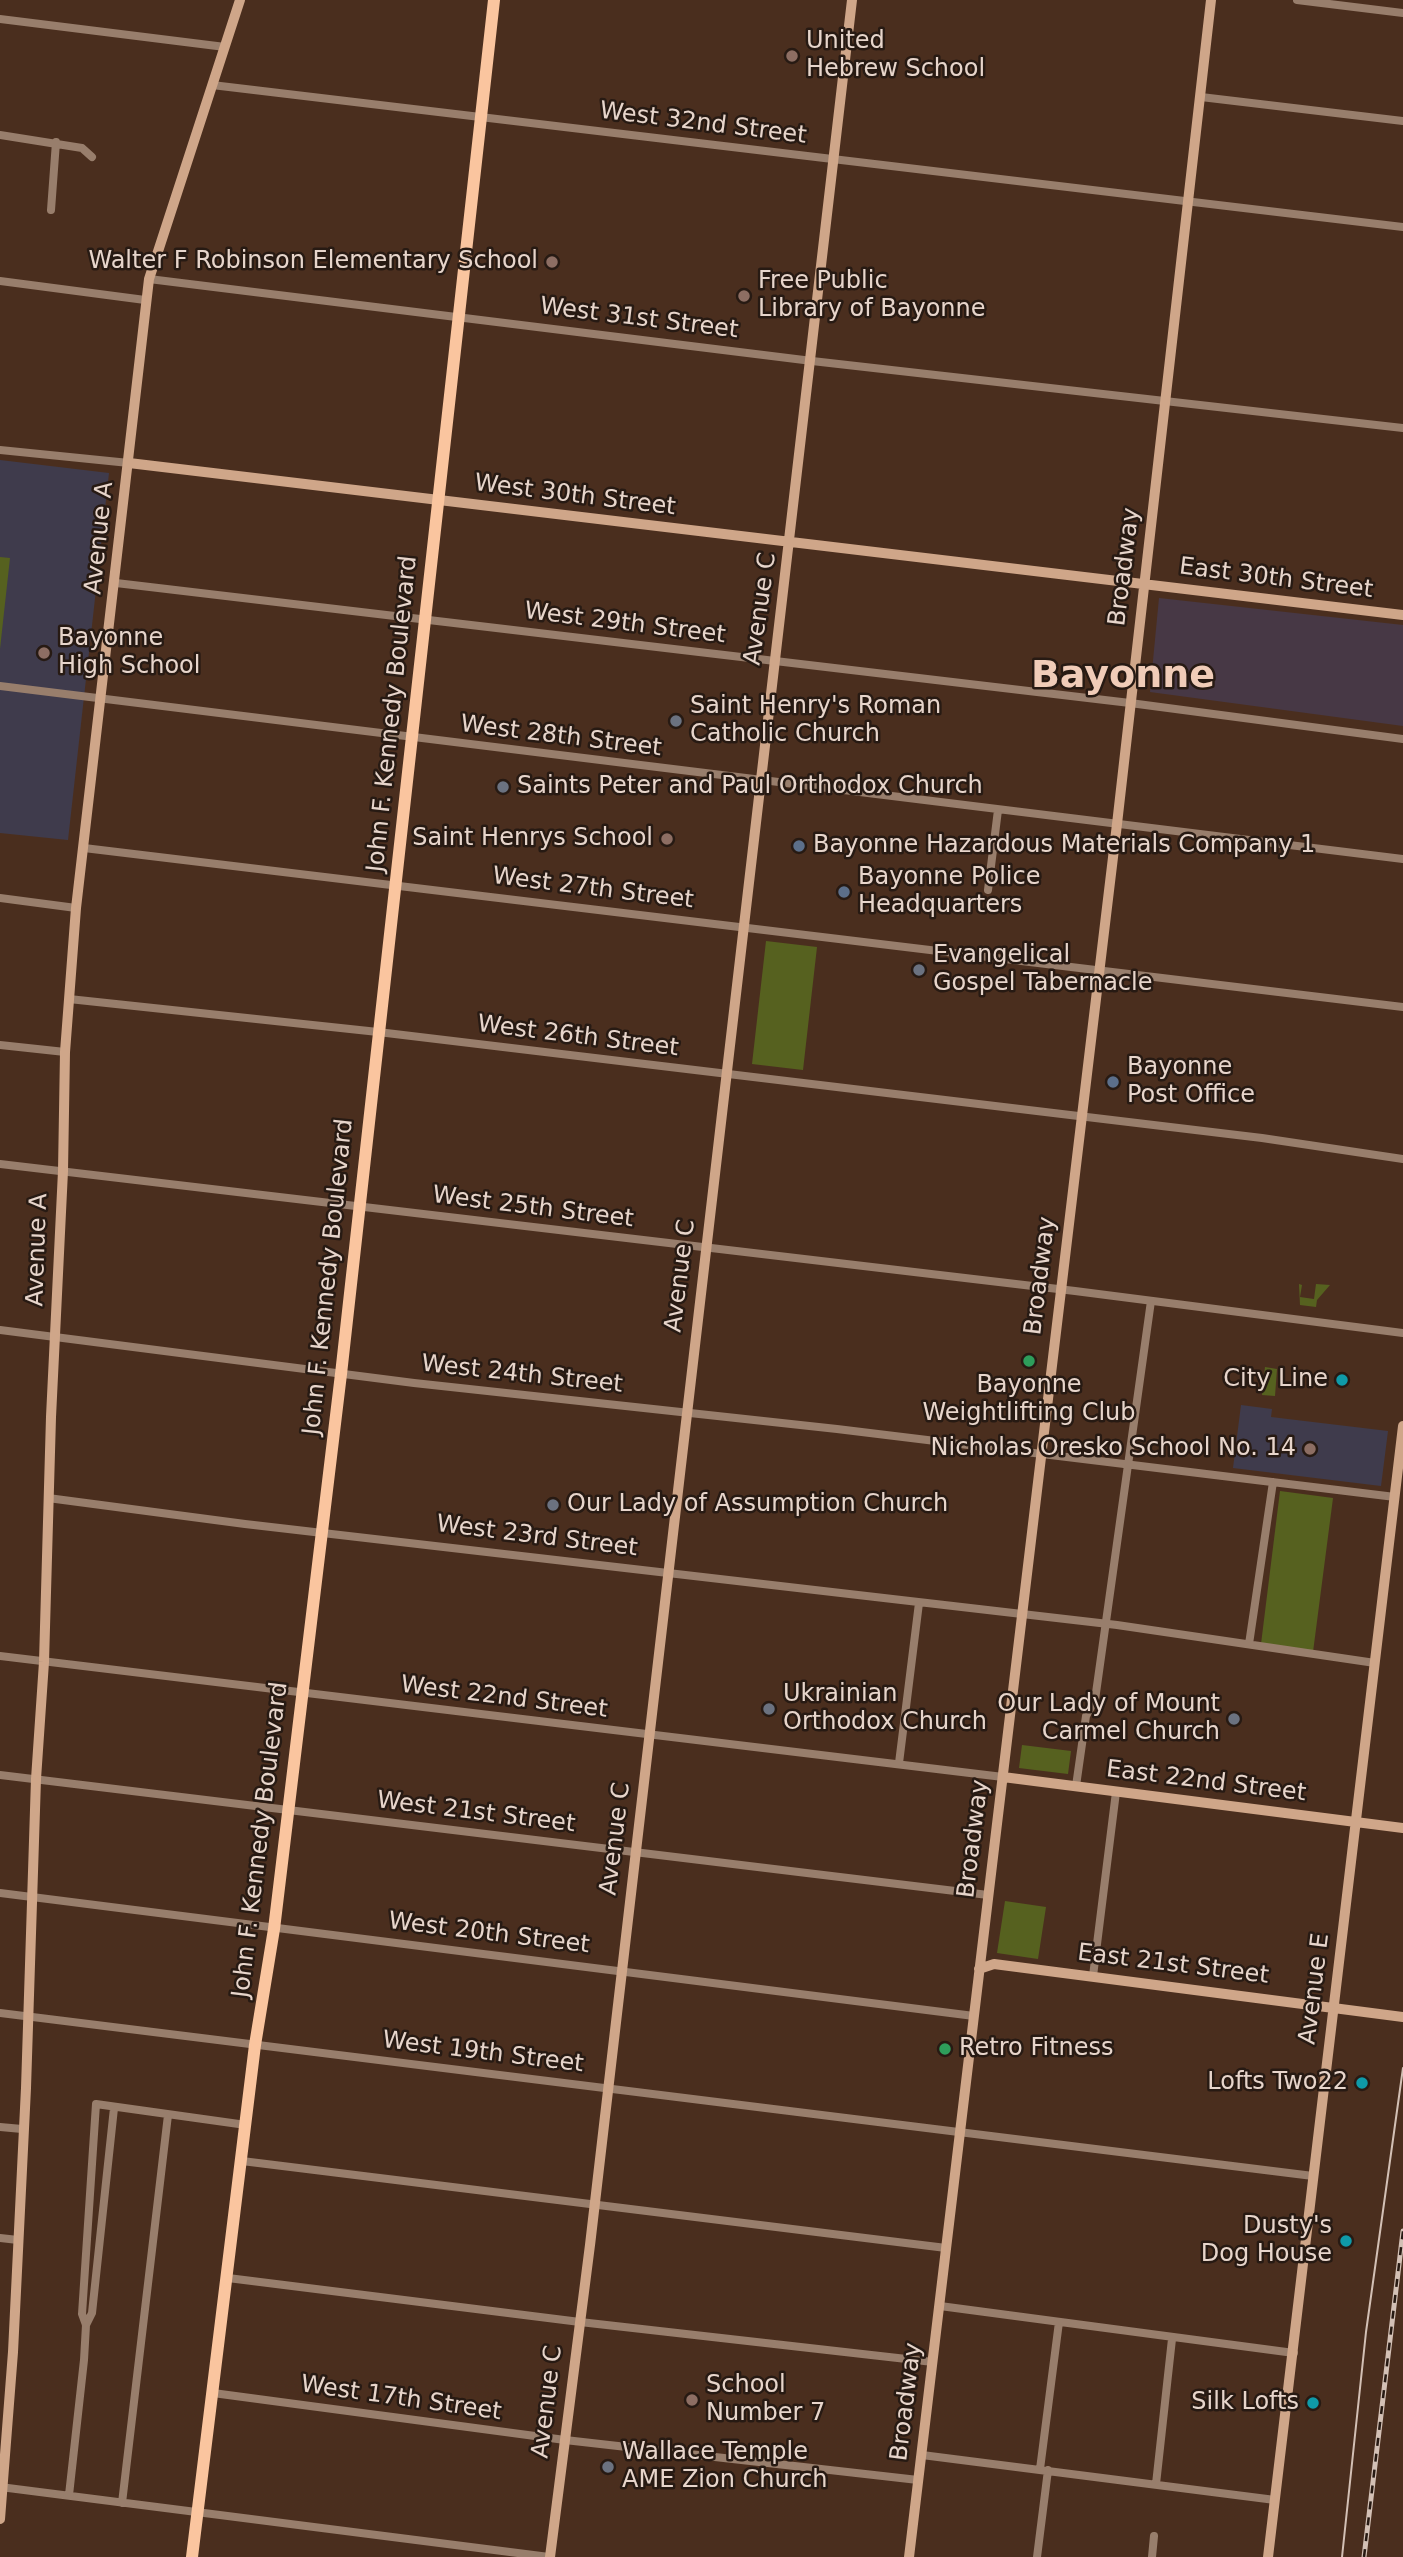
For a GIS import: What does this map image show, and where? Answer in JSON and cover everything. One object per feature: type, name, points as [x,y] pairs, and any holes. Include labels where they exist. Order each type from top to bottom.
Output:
[{"type":"main road","name":"John F. Kennedy Boulevard","points":[[191,2557],[228,2278],[255,2045],[274,1929],[300,1692],[341,1374],[494,0]]},
{"type":"street","name":"Avenue A","points":[[0,2519],[18,2240],[36,1779],[44,1662],[65,1052],[76,908],[116,583],[145,300],[149,279],[240,0]]},
{"type":"street","name":"Avenue C","points":[[549,2557],[595,2205],[634,1851],[651,1735],[667,1571],[813,360],[852,0]]},
{"type":"street","name":"Broadway","points":[[909,2557],[1117,824],[1211,0]]},
{"type":"street","points":[[1297,0],[1403,13]]},
{"type":"street","points":[[0,19],[225,47]]},
{"type":"street","name":"West 32nd Street","points":[[212,86],[1403,227]]},
{"type":"street","points":[[1201,97],[1403,121]]},
{"type":"street","points":[[0,135],[82,148],[92,157]]},
{"type":"street","points":[[51,210],[56,142]]},
{"type":"street","name":"West 31st Street","points":[[149,279],[1165,402],[1403,428]]},
{"type":"street","points":[[0,281],[145,300]]},
{"type":"street","name":"West 30th Street","points":[[0,450],[1144,584]]},
{"type":"street","name":"West 29th Street","points":[[116,583],[1403,739]]},
{"type":"street","name":"East 30th Street","points":[[1144,584],[1403,615]]},
{"type":"street","name":"West 28th Street","points":[[0,686],[82,695],[102,701],[1403,859]]},
{"type":"street","points":[[988,890],[998,810]]},
{"type":"street","name":"West 27th Street","points":[[83,848],[1403,1007]]},
{"type":"street","points":[[0,898],[76,908]]},
{"type":"street","name":"West 26th Street","points":[[69,999],[378,1032],[1403,1158]]},
{"type":"street","points":[[0,1045],[65,1052]]},
{"type":"street","name":"West 25th Street","points":[[0,1164],[1061,1289],[1403,1333]]},
{"type":"street","points":[[1076,1786],[1086,1716],[1095,1700],[1151,1301]]},
{"type":"street","name":"West 24th Street","points":[[0,1330],[341,1374],[686,1412],[1395,1497]]},
{"type":"street","name":"Avenue E","points":[[1268,2557],[1403,1426]]},
{"type":"street","points":[[1249,1644],[1273,1482]]},
{"type":"street","name":"West 23rd Street","points":[[48,1498],[1105,1624],[1375,1663]]},
{"type":"street","points":[[898,1763],[919,1602]]},
{"type":"street","name":"West 22nd Street","points":[[0,1656],[1003,1777]]},
{"type":"street","name":"West 21st Street","points":[[0,1775],[988,1895]]},
{"type":"street","name":"East 22nd Street","points":[[1003,1777],[1403,1828]]},
{"type":"street","points":[[1093,1976],[1116,1792]]},
{"type":"street","name":"West 20th Street","points":[[0,1893],[274,1929],[620,1969],[974,2016]]},
{"type":"street","name":"East 21st Street","points":[[979,1969],[994,1964],[1403,2017]]},
{"type":"street","name":"West 19th Street","points":[[0,2013],[961,2130],[1313,2176]]},
{"type":"street","points":[[86,2325],[82,2314],[96,2104],[246,2125]]},
{"type":"street","points":[[69,2495],[86,2325],[92,2314],[114,2108]]},
{"type":"street","points":[[122,2503],[168,2115]]},
{"type":"street","points":[[0,2127],[22,2129]]},
{"type":"street","points":[[242,2161],[946,2248]]},
{"type":"street","points":[[0,2238],[18,2240]]},
{"type":"street","points":[[228,2278],[933,2362]]},
{"type":"street","points":[[940,2306],[1172,2339],[1294,2353]]},
{"type":"street","points":[[1037,2557],[1059,2322]]},
{"type":"street","points":[[1156,2484],[1172,2339]]},
{"type":"street","name":"West 17th Street","points":[[213,2393],[565,2440],[918,2480]]},
{"type":"street","points":[[922,2455],[1275,2500]]},
{"type":"street","points":[[2,2488],[549,2557]]},
{"type":"street","points":[[1152,2557],[1154,2536]]},
{"type":"shaded area","name":"Bayonne High School","points":[[0,460],[109,473],[68,840],[0,833]]},
{"type":"shaded area","points":[[1159,598],[1403,625],[1403,726],[1150,692]]},
{"type":"shaded area","name":"Nicholas Oresko School No. 14","points":[[1241,1405],[1272,1409],[1271,1417],[1388,1431],[1381,1486],[1233,1468]]},
{"type":"green space","points":[[0,557],[10,558],[0,649]]},
{"type":"green space","points":[[766,941],[817,947],[803,1070],[752,1064]]},
{"type":"green space","points":[[1299,1284],[1302,1285],[1300,1297],[1314,1299],[1316,1284],[1330,1285],[1317,1300],[1316,1307],[1300,1305]]},
{"type":"green space","points":[[1265,1367],[1277,1369],[1275,1396],[1262,1395]]},
{"type":"green space","points":[[1280,1491],[1333,1498],[1313,1652],[1261,1644]]},
{"type":"green space","points":[[1022,1745],[1071,1751],[1068,1774],[1019,1768]]},
{"type":"green space","points":[[1005,1901],[1046,1907],[1038,1959],[997,1953]]},
{"type":"tram line","points":[[1342,2557],[1366,2332],[1403,2068]]},
{"type":"railway","points":[[1364,2557],[1403,2231]]},
{"type":"place","name":"United Hebrew School","points":[[792,56]]},
{"type":"place","name":"Walter F Robinson Elementary School","points":[[552,262]]},
{"type":"place","name":"Free Public Library of Bayonne","points":[[744,296]]},
{"type":"place","name":"Bayonne High School","points":[[44,653]]},
{"type":"place","name":"Saint Henry's Roman Catholic Church","points":[[676,721]]},
{"type":"place","name":"Saints Peter and Paul Orthodox Church","points":[[503,787]]},
{"type":"place","name":"Saint Henrys School","points":[[667,839]]},
{"type":"place","name":"Bayonne Hazardous Materials Company 1","points":[[799,846]]},
{"type":"place","name":"Bayonne Police Headquarters","points":[[844,892]]},
{"type":"place","name":"Evangelical Gospel Tabernacle","points":[[919,970]]},
{"type":"place","name":"Bayonne Post Office","points":[[1113,1082]]},
{"type":"place","name":"Bayonne Weightlifting Club","points":[[1029,1361]]},
{"type":"place","name":"City Line","points":[[1342,1380]]},
{"type":"place","name":"Nicholas Oresko School No. 14","points":[[1310,1449]]},
{"type":"place","name":"Our Lady of Assumption Church","points":[[553,1505]]},
{"type":"place","name":"Ukrainian Orthodox Church","points":[[769,1709]]},
{"type":"place","name":"Our Lady of Mount Carmel Church","points":[[1234,1719]]},
{"type":"place","name":"Retro Fitness","points":[[945,2049]]},
{"type":"place","name":"Lofts Two22","points":[[1362,2083]]},
{"type":"place","name":"Dusty's Dog House","points":[[1346,2241]]},
{"type":"place","name":"School Number 7","points":[[692,2400]]},
{"type":"place","name":"Silk Lofts","points":[[1313,2403]]},
{"type":"place","name":"Wallace Temple AME Zion Church","points":[[608,2467]]},
{"type":"district","name":"Bayonne","points":[[1123,677]]}]
